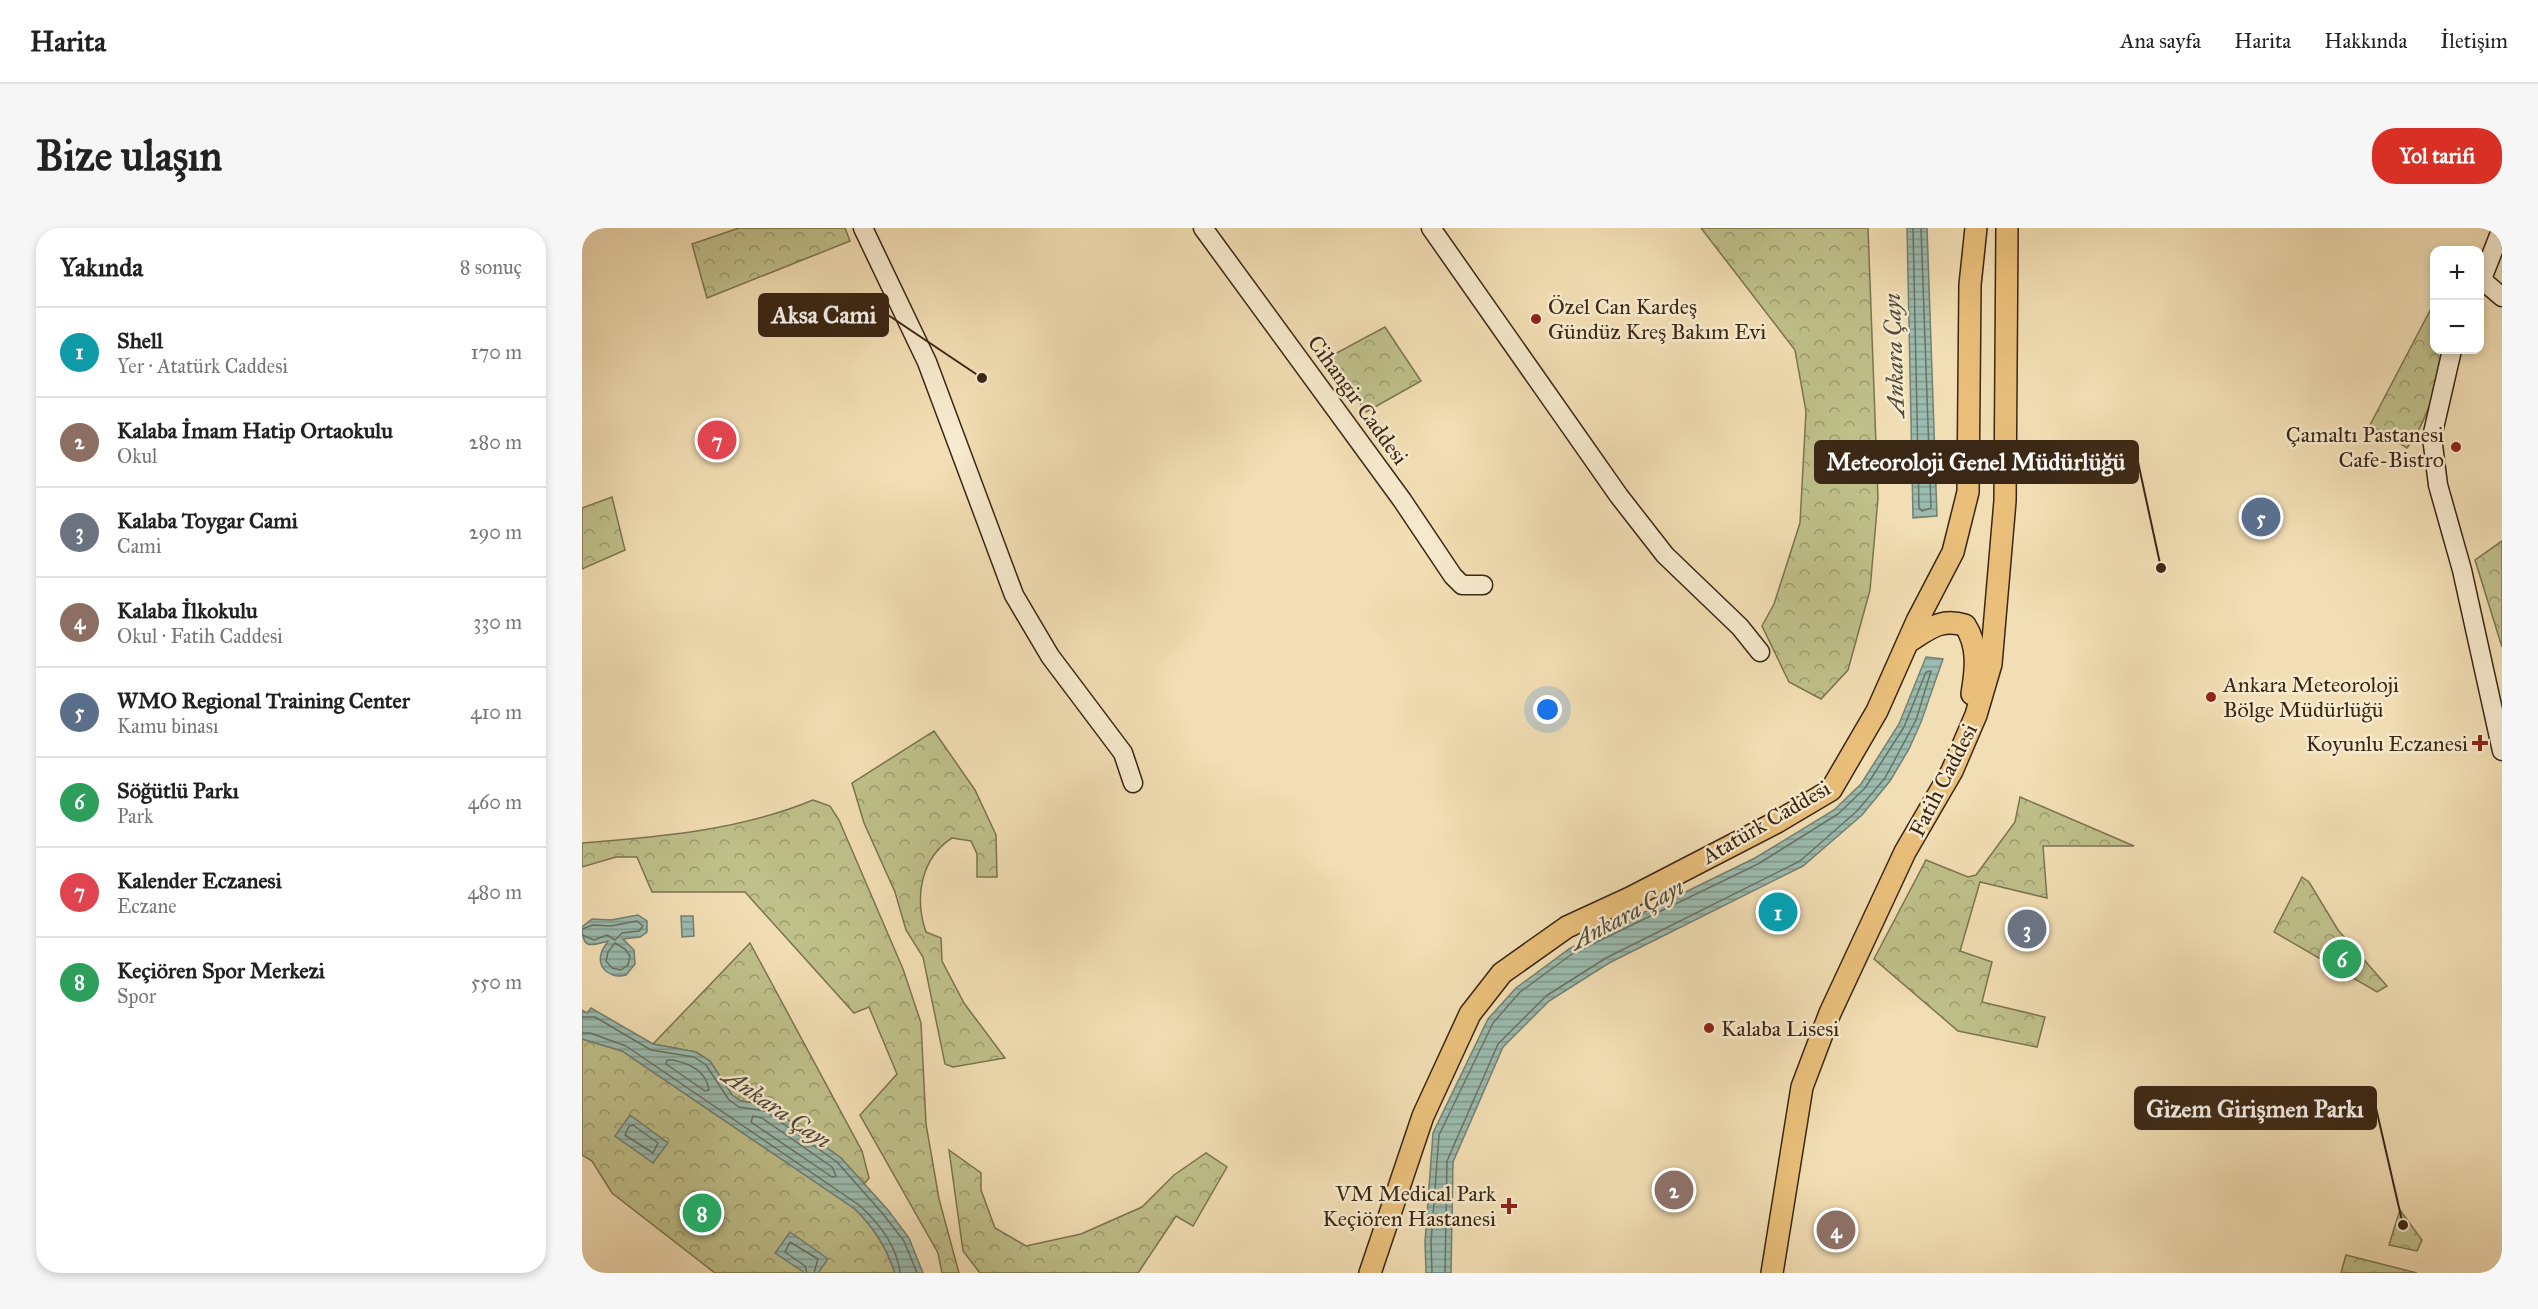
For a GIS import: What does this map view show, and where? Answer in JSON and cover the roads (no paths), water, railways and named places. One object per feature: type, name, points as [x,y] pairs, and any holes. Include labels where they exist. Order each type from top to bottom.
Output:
[{"type":"main road","points":[[1908,642],[1953,552],[1968,492],[1970,285],[1976,228]]},
{"type":"main road","name":"Fatih Caddesi","points":[[1772,1273],[1802,1087],[1830,1013],[1905,852],[1952,771],[1965,741],[1991,664],[2005,501],[2007,228]]},
{"type":"main road","points":[[1908,642],[1939,623],[1952,621],[1965,625],[1974,639],[1975,675],[1965,741]]},
{"type":"main road","name":"Atatürk Caddesi","points":[[1370,1273],[1423,1116],[1470,1014],[1502,973],[1567,927],[1630,898],[1777,822],[1831,790],[1877,711],[1908,642]]},
{"type":"street","points":[[863,228],[927,362],[1014,595],[1050,656],[1123,753],[1133,783]]},
{"type":"street","name":"Cihangir Caddesi","points":[[1203,228],[1402,500],[1453,576],[1462,585],[1482,585]]},
{"type":"street","points":[[1431,228],[1620,496],[1659,547],[1740,627],[1760,652]]},
{"type":"street","points":[[2484,271],[2502,228]]},
{"type":"street","points":[[2484,284],[2502,297]]},
{"type":"street","points":[[2451,354],[2432,437],[2438,485],[2462,570],[2502,751]]},
{"type":"water","points":[[1907,228],[1927,228],[1937,516],[1913,518]]},
{"type":"water","points":[[1926,657],[1943,659],[1921,722],[1909,749],[1890,781],[1862,815],[1803,866],[1609,963],[1549,1001],[1503,1047],[1453,1162],[1451,1273],[1426,1273],[1425,1242],[1433,1133],[1488,1019],[1516,988],[1569,949],[1755,858],[1834,810],[1861,784],[1899,724]]},
{"type":"water","points":[[638,915],[647,921],[647,932],[640,937],[623,939],[634,950],[635,964],[626,975],[616,976],[607,972],[600,960],[608,941],[593,945],[586,943],[582,927],[592,919],[611,920]]},
{"type":"water","points":[[681,916],[693,916],[694,936],[682,937]]},
{"type":"water","points":[[591,1008],[653,1044],[696,1052],[710,1061],[732,1095],[741,1101],[767,1105],[841,1158],[888,1210],[909,1238],[923,1273],[895,1273],[879,1239],[855,1209],[622,1051],[582,1039],[582,1010],[587,1013]]},
{"type":"water","points":[[630,1115],[668,1143],[653,1163],[615,1136]]},
{"type":"water","points":[[790,1232],[828,1259],[818,1273],[805,1273],[775,1253]]},
{"type":"place","name":"Özel Can Kardeş Gündüz Kreş Bakım Evi","points":[[1536,319]]},
{"type":"place","name":"Aksa Cami","points":[[982,378]]},
{"type":"place","name":"Kalender Eczanesi","points":[[717,440]]},
{"type":"place","name":"Çamaltı Pastanesi Cafe-Bistro","points":[[2456,447]]},
{"type":"place","name":"WMO Regional Training Center","points":[[2261,517]]},
{"type":"place","name":"Meteoroloji Genel Müdürlüğü","points":[[2161,568]]},
{"type":"place","name":"Ankara Meteoroloji Bölge Müdürlüğü","points":[[2211,697]]},
{"type":"place","name":"Koyunlu Eczanesi","points":[[2480,743]]},
{"type":"place","name":"Shell","points":[[1778,912]]},
{"type":"place","name":"Kalaba Toygar Cami","points":[[2027,929]]},
{"type":"place","name":"Söğütlü Parkı","points":[[2342,959]]},
{"type":"place","name":"Kalaba Lisesi","points":[[1709,1028]]},
{"type":"place","name":"Kalaba İmam Hatip Ortaokulu","points":[[1674,1190]]},
{"type":"place","name":"VM Medical Park Keçiören Hastanesi","points":[[1509,1206]]},
{"type":"place","name":"Keçiören Spor Merkezi","points":[[702,1213]]},
{"type":"place","name":"Gizem Girişmen Parkı","points":[[2403,1225]]},
{"type":"place","name":"Kalaba İlkokulu","points":[[1836,1230]]},
{"type":"water label","name":"Ankara Çayı","points":[[1894,355]]},
{"type":"water label","name":"Ankara Çayı","points":[[1627,914]]},
{"type":"water label","name":"Ankara Çayı","points":[[777,1108]]}]
